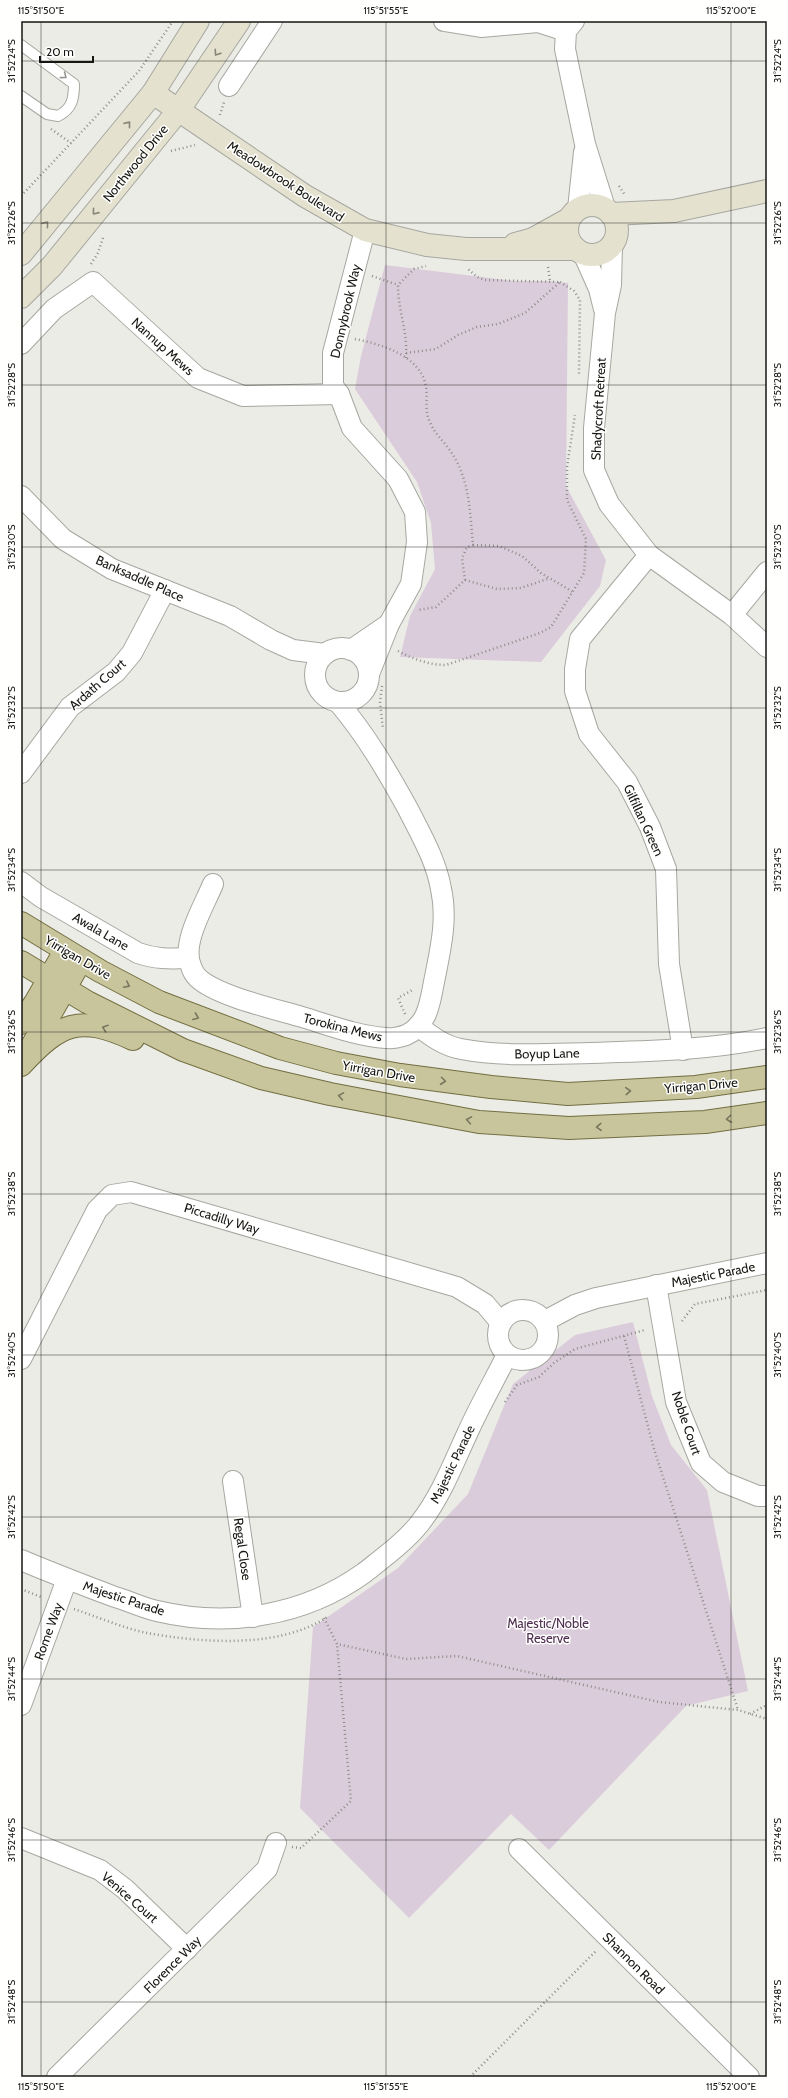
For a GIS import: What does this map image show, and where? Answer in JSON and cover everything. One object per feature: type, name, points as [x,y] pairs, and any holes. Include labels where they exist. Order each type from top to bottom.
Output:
[{"type":"main road","name":"Yirrigan Drive","points":[[21,923],[73,956],[160,1002],[280,1048],[336,1063],[400,1075],[491,1087],[568,1094],[696,1087],[767,1077]]},
{"type":"main road","points":[[21,1064],[57,984],[73,956]]},
{"type":"main road","points":[[21,962],[57,984],[134,1026],[183,1050],[261,1078],[330,1094],[479,1122],[569,1128],[705,1122],[767,1113]]},
{"type":"main road","points":[[21,1023],[57,984]]},
{"type":"main road","points":[[21,1064],[51,1036],[70,1027],[92,1024],[127,1036],[222,1074],[261,1078]]},
{"type":"street","points":[[21,254],[153,93],[198,21]]},
{"type":"street","name":"Northwood Drive","points":[[21,297],[52,266],[178,111],[239,21]]},
{"type":"street","points":[[229,86],[272,21]]},
{"type":"street","points":[[444,21],[481,27],[538,22],[570,26],[565,49],[585,144],[596,180],[608,211],[617,225],[614,242]]},
{"type":"street","name":"Meadowbrook Boulevard","points":[[153,93],[305,196],[365,230],[427,245],[466,249],[579,251],[599,254],[614,242],[674,211]]},
{"type":"street","points":[[579,251],[568,237],[567,230],[574,214],[585,144]]},
{"type":"street","name":"Meadowbrook Boulevard","points":[[500,249],[533,239],[591,205],[608,211],[674,211],[767,191]]},
{"type":"street","name":"Donnybrook Way","points":[[365,230],[333,353],[333,386],[339,394],[352,428],[398,479],[415,512],[417,542],[411,584],[389,624],[372,682]]},
{"type":"street","name":"Shadycroft Retreat","points":[[614,242],[611,285],[605,313],[594,428],[594,470],[609,504],[649,555],[732,615],[767,647]]},
{"type":"street","name":"Shadycroft Retreat","points":[[579,251],[599,289],[605,313]]},
{"type":"street","points":[[21,344],[54,309],[92,274]]},
{"type":"street","name":"Nannup Mews","points":[[92,274],[198,378],[243,396],[339,394]]},
{"type":"street","name":"Banksaddle Place","points":[[21,496],[63,539],[112,569],[230,616],[271,640],[293,650],[325,654]]},
{"type":"street","name":"Gilfillan Green","points":[[649,555],[580,639],[575,669],[575,691],[589,734],[627,782],[650,827],[666,869],[669,964],[683,1050]]},
{"type":"street","points":[[732,615],[767,572]]},
{"type":"street","name":"Ardath Court","points":[[21,774],[70,707],[116,672],[132,653],[165,590]]},
{"type":"street","name":"Donnybrook Way","points":[[351,650],[389,624]]},
{"type":"street","name":"Banksaddle Place","points":[[271,640],[290,655],[316,680]]},
{"type":"street","points":[[375,751],[365,711],[372,682],[363,657],[351,650],[340,648],[325,654],[318,663],[316,680],[323,694],[338,702],[355,722],[375,751],[428,847],[441,889],[444,918],[441,949],[427,1014],[415,1028]]},
{"type":"street","points":[[338,702],[353,700],[372,682]]},
{"type":"street","name":"Awala Lane","points":[[21,882],[41,897],[138,953],[152,958],[188,958]]},
{"type":"street","points":[[188,958],[188,947],[192,934],[213,884]]},
{"type":"street","name":"Torokina Mews","points":[[188,958],[191,968],[198,978],[236,997],[363,1035],[388,1039],[406,1035],[415,1028]]},
{"type":"street","name":"Boyup Lane","points":[[415,1028],[440,1042],[460,1049],[517,1055],[683,1050],[734,1045],[767,1038]]},
{"type":"street","name":"Piccadilly Way","points":[[21,1359],[97,1210],[112,1195],[131,1192],[457,1288],[485,1304],[501,1323]]},
{"type":"street","name":"Majestic Parade","points":[[544,1321],[582,1303],[656,1285],[767,1263]]},
{"type":"street","name":"Noble Court","points":[[656,1285],[676,1402],[700,1463],[723,1482],[758,1496],[767,1496]]},
{"type":"street","points":[[522,1310],[535,1312],[544,1321],[549,1333],[547,1346],[543,1352],[533,1359],[526,1361],[513,1359],[507,1355],[499,1344],[498,1330],[501,1323],[510,1314],[522,1310]]},
{"type":"street","name":"Majestic Parade","points":[[21,1560],[67,1580],[155,1611],[186,1617],[215,1620],[253,1617],[279,1612],[316,1600],[347,1585],[386,1556],[420,1523],[444,1485],[467,1432],[507,1355]]},
{"type":"street","name":"Regal Close","points":[[233,1481],[253,1617]]},
{"type":"street","name":"Rome Way","points":[[21,1705],[67,1580]]},
{"type":"street","name":"Venice Court","points":[[21,1838],[100,1870],[125,1890],[187,1949]]},
{"type":"street","name":"Florence Way","points":[[57,2077],[267,1869],[276,1843]]},
{"type":"street","name":"Shannon Road","points":[[519,1849],[749,2077]]},
{"type":"lane","points":[[21,45],[74,84],[72,104],[66,112],[58,116],[48,114],[21,96]]},
{"type":"path","points":[[21,196],[139,71],[172,21]]},
{"type":"path","points":[[169,152],[200,144]]},
{"type":"path","points":[[596,180],[613,177],[627,196]]},
{"type":"path","points":[[92,274],[104,235],[108,230]]},
{"type":"path","points":[[406,358],[405,322],[398,302],[398,285],[414,269],[429,265]]},
{"type":"path","points":[[466,267],[477,277],[485,280],[560,282],[574,291],[580,300],[579,377]]},
{"type":"path","points":[[406,353],[436,349],[458,335],[477,327],[498,324],[525,313],[560,282]]},
{"type":"path","points":[[338,336],[379,344],[399,353],[420,371],[426,386],[426,408],[430,422],[453,455],[468,493],[473,546]]},
{"type":"path","points":[[394,648],[411,658],[435,665],[446,664],[540,633],[551,627],[584,573],[586,539],[567,500],[567,467],[575,413]]},
{"type":"path","points":[[464,580],[462,558],[467,548],[473,546],[499,546],[522,556],[550,578],[573,592]]},
{"type":"path","points":[[464,580],[497,588],[521,588],[550,578]]},
{"type":"path","points":[[413,611],[436,607],[464,580]]},
{"type":"path","points":[[372,682],[380,702],[383,733]]},
{"type":"path","points":[[415,1028],[398,998],[421,986]]},
{"type":"path","points":[[505,1403],[517,1385],[539,1377],[554,1363],[575,1349],[682,1321],[694,1304],[767,1290]]},
{"type":"path","points":[[624,1336],[654,1449],[738,1710]]},
{"type":"path","points":[[276,1843],[301,1848],[352,1801],[337,1644],[316,1600]]},
{"type":"path","points":[[324,1619],[330,1615]]},
{"type":"path","points":[[337,1644],[406,1659],[457,1656],[659,1702],[738,1710],[767,1719]]},
{"type":"path","points":[[750,1714],[767,1705]]},
{"type":"path","points":[[470,2077],[609,1938]]},
{"type":"green space","points":[[385,265],[514,281],[550,281],[568,283],[566,486],[606,560],[600,586],[541,662],[400,657],[410,616],[435,569],[431,523],[417,482],[355,389],[361,356]]},
{"type":"green space","name":"Majestic/Noble Reserve","points":[[633,1322],[652,1396],[671,1445],[707,1490],[748,1691],[686,1706],[549,1850],[511,1814],[409,1918],[300,1808],[313,1627],[398,1568],[468,1494],[513,1384],[575,1335]]}]
